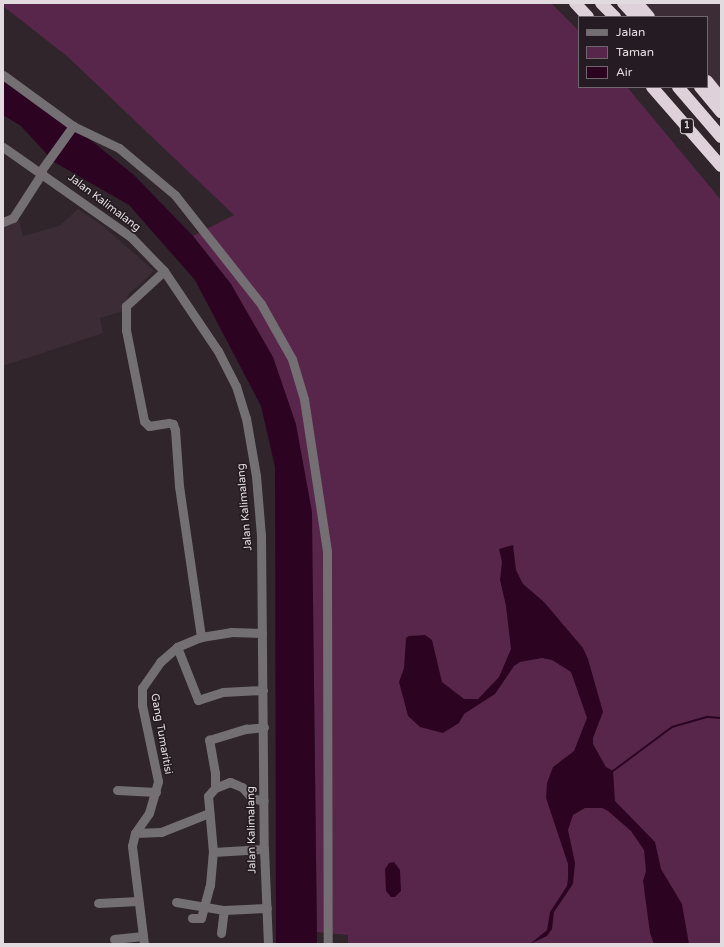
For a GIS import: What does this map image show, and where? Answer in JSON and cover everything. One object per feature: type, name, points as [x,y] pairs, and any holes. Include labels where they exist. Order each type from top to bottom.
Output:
[{"type":"highway","points":[[575,3],[587,16]]},
{"type":"highway","points":[[601,3],[614,16]]},
{"type":"highway","points":[[623,3],[635,16]]},
{"type":"highway","points":[[637,3],[648,16]]},
{"type":"highway","points":[[708,82],[721,98]]},
{"type":"highway","name":"1","points":[[653,88],[721,166]]},
{"type":"highway","name":"1","points":[[679,88],[721,136]]},
{"type":"highway","points":[[701,88],[721,112]]},
{"type":"street","points":[[3,75],[71,128],[119,148],[181,202],[268,315],[292,359],[300,386],[322,504],[327,551],[328,944]]},
{"type":"street","points":[[3,222],[13,218],[42,170],[71,128]]},
{"type":"street","name":"Jalan Kalimalang","points":[[3,147],[42,170],[131,237],[164,271],[224,362],[236,386],[246,418],[257,484],[261,536],[264,850],[268,944]]},
{"type":"street","points":[[164,271],[126,306],[126,330],[144,421],[149,426],[169,423],[173,424],[175,430],[179,486],[201,637]]},
{"type":"street","name":"Gang Tumaritisi","points":[[143,940],[132,846],[135,833],[149,813],[156,792],[157,775],[141,694],[147,678],[160,662],[176,647],[201,637],[230,632],[262,632]]},
{"type":"street","points":[[176,647],[198,700],[223,692],[263,690]]},
{"type":"street","points":[[215,788],[215,772],[209,740],[246,729],[264,727]]},
{"type":"street","points":[[192,918],[200,919],[205,907],[213,852],[208,796],[215,788],[230,782],[242,787],[253,799],[264,801]]},
{"type":"street","points":[[118,790],[156,792]]},
{"type":"street","points":[[135,833],[161,832],[209,813]]},
{"type":"street","points":[[213,852],[264,850]]},
{"type":"street","points":[[98,903],[138,901]]},
{"type":"street","points":[[176,902],[224,910],[267,908]]},
{"type":"street","points":[[221,933],[224,910]]},
{"type":"street","points":[[114,939],[143,940]]},
{"type":"shaded area","points":[[641,3],[721,3],[721,101],[708,85],[708,16],[652,16]]},
{"type":"shaded area","points":[[78,209],[102,225],[154,271],[127,296],[130,309],[100,318],[103,333],[3,366],[3,228],[19,221],[23,236],[59,226]]},
{"type":"green space","points":[[3,3],[551,3],[578,30],[578,88],[628,88],[721,200],[721,944],[348,944],[348,935],[317,932],[313,603],[231,284],[193,236],[234,215],[68,57],[3,6]]},
{"type":"water","points":[[3,75],[73,126],[134,175],[193,236],[231,284],[273,357],[296,424],[312,512],[317,944],[276,944],[275,467],[261,406],[195,280],[129,205],[54,162],[21,126],[3,115]]},
{"type":"water","points":[[513,545],[516,570],[523,584],[544,602],[583,648],[588,659],[603,712],[593,738],[593,744],[606,767],[613,771],[615,801],[655,842],[661,869],[682,904],[689,944],[654,944],[650,933],[643,881],[646,871],[644,850],[631,831],[608,811],[602,808],[585,808],[573,815],[568,830],[575,863],[573,884],[554,912],[552,929],[547,936],[530,944],[547,930],[550,912],[567,886],[568,864],[546,798],[547,783],[553,767],[574,751],[587,718],[571,672],[552,660],[542,658],[520,662],[514,666],[495,694],[464,714],[459,723],[443,733],[420,727],[408,716],[399,682],[404,668],[406,638],[409,636],[425,635],[432,640],[442,682],[464,699],[478,699],[499,677],[511,649],[506,606],[500,580],[502,562],[499,549]]},
{"type":"water","points":[[394,862],[400,870],[401,891],[395,897],[391,897],[386,891],[385,869],[389,863]]},
{"type":"waterway","points":[[613,771],[672,727],[708,717],[721,718]]}]
